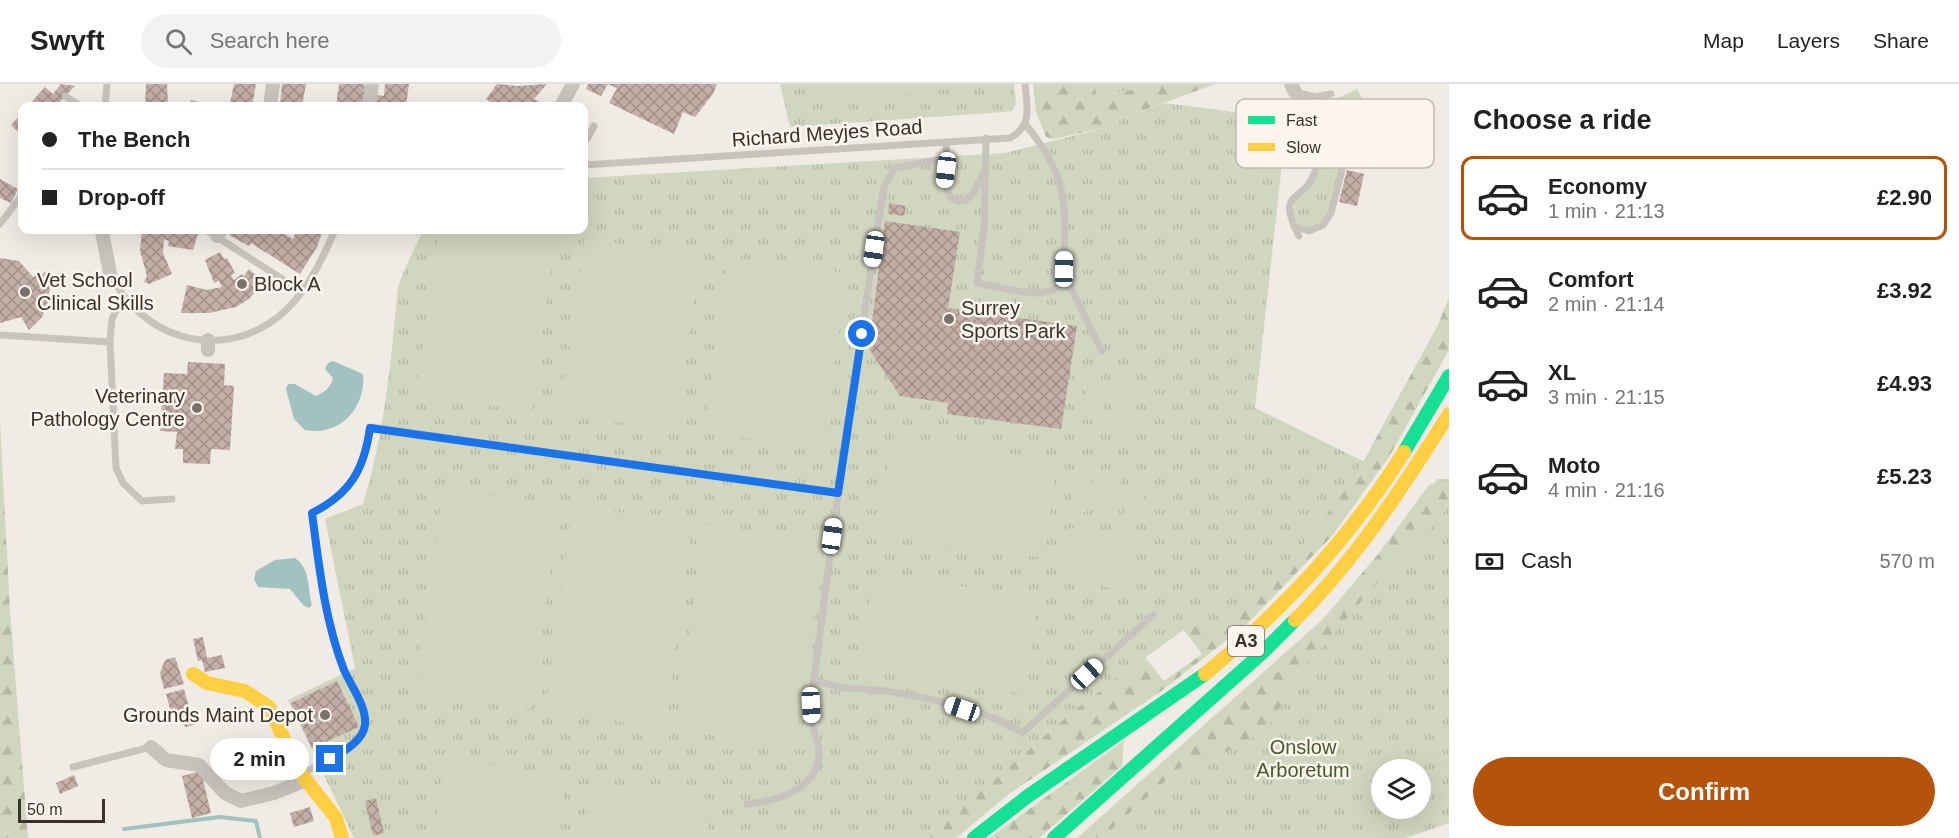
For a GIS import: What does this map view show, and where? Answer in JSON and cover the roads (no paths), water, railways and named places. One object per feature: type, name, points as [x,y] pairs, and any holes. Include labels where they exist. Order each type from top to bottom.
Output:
[{"type":"main road","name":"A3","points":[[975,838],[1047,783],[1195,682],[1246,641],[1283,605],[1334,550],[1381,488],[1449,376]]},
{"type":"main road","name":"A3","points":[[1054,838],[1262,654],[1316,599],[1340,573],[1385,513],[1449,414]]},
{"type":"main road","points":[[193,674],[207,683],[245,691],[269,706],[304,777],[332,811],[342,838]]},
{"type":"street","points":[[271,102],[273,84]]},
{"type":"street","points":[[370,102],[372,84]]},
{"type":"street","points":[[563,102],[573,84]]},
{"type":"street","points":[[103,234],[111,273]]},
{"type":"street","points":[[151,747],[166,760],[199,765],[225,793],[241,801],[274,793],[304,777]]},
{"type":"lane","points":[[105,102],[107,84]]},
{"type":"lane","points":[[1025,84],[1028,113],[1026,125],[1049,155],[1062,186],[1066,212],[1064,269],[1066,278],[1102,351]]},
{"type":"lane","points":[[1293,88],[1316,97],[1332,94]]},
{"type":"lane","points":[[65,96],[74,102]]},
{"type":"lane","name":"Richard Meyjes Road","points":[[588,165],[1010,138],[1026,125]]},
{"type":"lane","points":[[588,136],[594,126]]},
{"type":"lane","points":[[986,138],[984,229],[977,283],[1046,294],[1060,288],[1066,278]]},
{"type":"lane","points":[[945,142],[948,158],[945,182],[951,197],[961,202],[970,197],[977,186],[985,163]]},
{"type":"lane","points":[[747,804],[772,801],[787,795],[809,779],[817,764],[819,752],[812,721],[814,679],[838,493],[884,186],[895,168],[948,158]]},
{"type":"lane","points":[[1299,236],[1289,219],[1290,205],[1298,193],[1311,182],[1315,168]]},
{"type":"lane","points":[[1294,226],[1309,231],[1323,225],[1331,213],[1341,168]]},
{"type":"lane","points":[[0,224],[18,200]]},
{"type":"lane","points":[[218,234],[301,291]]},
{"type":"lane","points":[[111,273],[123,296],[145,318],[166,332],[208,345],[264,327],[280,315],[301,291],[333,234]]},
{"type":"lane","points":[[123,296],[112,319],[110,342],[116,468],[123,483],[142,501],[172,499]]},
{"type":"lane","points":[[0,335],[110,342]]},
{"type":"lane","points":[[304,777],[341,753],[364,732],[365,727],[360,705],[345,671],[329,621],[312,513],[346,492],[362,461],[370,428],[838,493]]},
{"type":"lane","points":[[814,679],[837,689],[878,690],[949,705],[996,718],[1022,733],[1152,615]]},
{"type":"lane","points":[[73,767],[151,747]]},
{"type":"water","points":[[333,361],[363,374],[360,398],[355,409],[340,424],[318,431],[305,430],[294,419],[286,389],[288,384],[295,384],[316,396],[331,384],[333,378],[325,369],[328,363]]},
{"type":"water","points":[[295,558],[304,567],[306,573],[312,605],[309,608],[304,606],[290,589],[258,587],[254,579],[256,571],[275,560]]},
{"type":"waterway","points":[[124,829],[220,817],[256,821],[260,838]]},
{"type":"place","name":"Block A","points":[[242,284]]},
{"type":"place","name":"Vet School Clinical Skills","points":[[25,292]]},
{"type":"place","name":"Surrey Sports Park","points":[[949,319]]},
{"type":"place","name":"Veterinary Pathology Centre","points":[[197,408]]},
{"type":"place","name":"Grounds Maint Depot","points":[[325,715]]},
{"type":"park label","name":"Onslow Arboretum","points":[[1303,758]]}]
